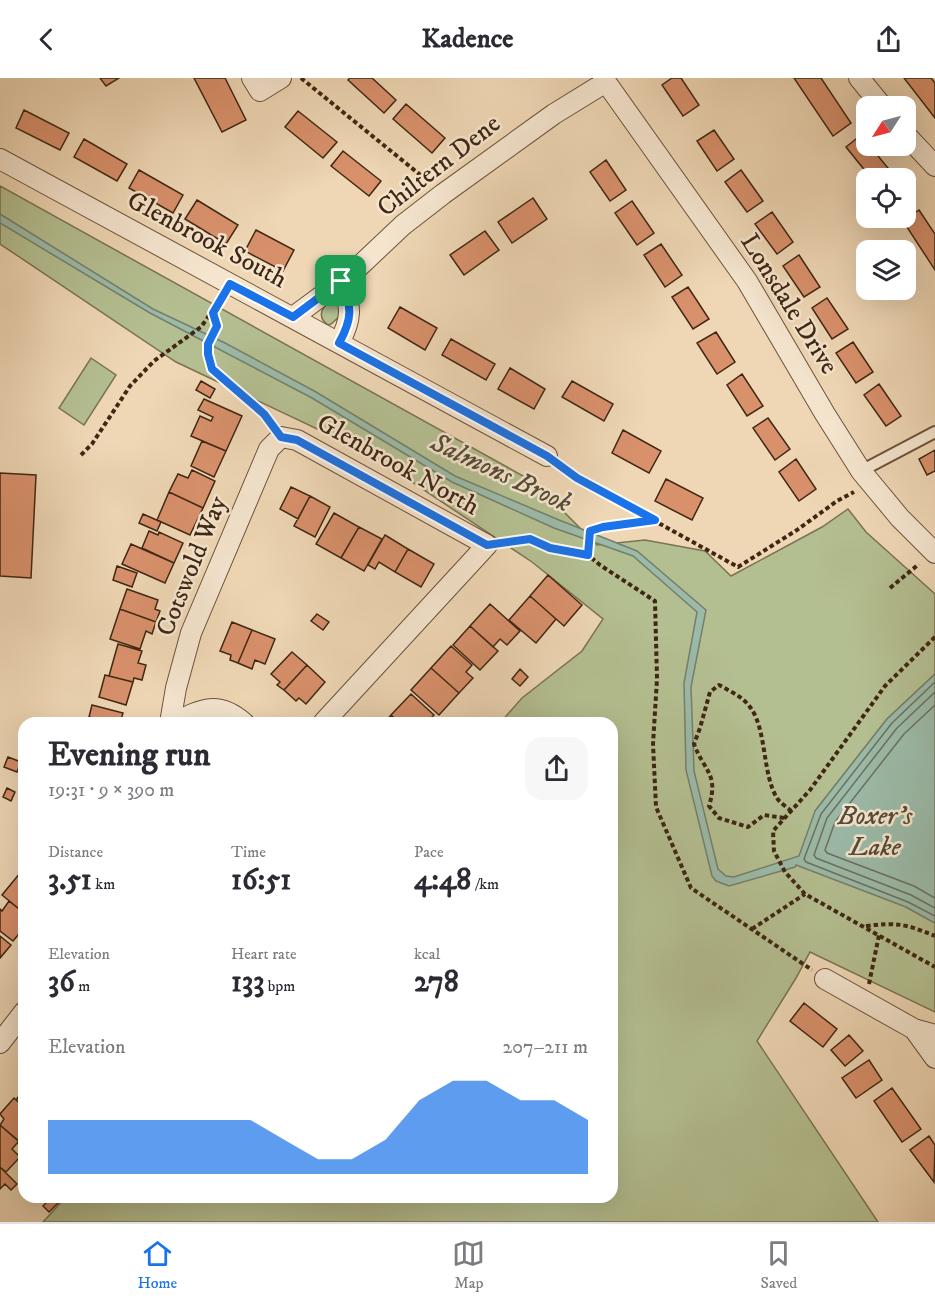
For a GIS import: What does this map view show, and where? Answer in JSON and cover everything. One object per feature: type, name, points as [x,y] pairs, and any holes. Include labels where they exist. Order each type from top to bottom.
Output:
[{"type":"street","points":[[252,78],[260,91],[281,78]]},
{"type":"street","points":[[859,78],[874,96]]},
{"type":"street","name":"Chiltern Dene","points":[[293,317],[341,281],[403,225],[443,194],[604,80]]},
{"type":"street","name":"Lonsdale Drive","points":[[604,80],[747,281],[830,423],[866,477],[900,518],[934,552]]},
{"type":"street","points":[[916,146],[935,166]]},
{"type":"street","name":"Glenbrook South","points":[[0,159],[547,456]]},
{"type":"street","points":[[339,343],[348,326],[350,315],[348,297],[341,281]]},
{"type":"street","name":"Glenbrook North","points":[[281,437],[297,440],[487,545]]},
{"type":"street","name":"Cotswold Way","points":[[174,717],[176,688],[191,633],[269,449],[281,437]]},
{"type":"street","points":[[328,717],[487,545]]},
{"type":"street","points":[[186,717],[204,709],[217,708],[237,717]]},
{"type":"street","points":[[825,979],[914,1029],[935,1035]]},
{"type":"street","points":[[0,1043],[18,1020]]},
{"type":"street","points":[[914,1029],[935,1058]]},
{"type":"lane","points":[[866,477],[935,432]]},
{"type":"path","points":[[301,78],[443,194]]},
{"type":"path","points":[[81,455],[92,444],[130,386],[154,361],[201,327],[213,313],[230,284]]},
{"type":"path","points":[[213,313],[217,326],[208,344],[212,369],[264,414],[281,437]]},
{"type":"path","points":[[547,456],[577,478],[738,567],[797,530],[866,477]]},
{"type":"path","points":[[588,555],[590,531],[655,520]]},
{"type":"path","points":[[487,545],[530,539],[550,548],[588,555],[655,601],[657,679],[653,744],[656,807],[691,888],[825,979]]},
{"type":"path","points":[[890,588],[934,552]]},
{"type":"path","points":[[935,637],[885,686],[810,790],[773,831],[774,851],[778,859],[785,872],[806,894],[935,967]]},
{"type":"path","points":[[784,818],[764,816],[748,827],[719,818],[709,806],[714,791],[710,770],[698,754],[694,744],[710,692],[719,685],[739,696],[752,708],[777,799],[791,811]]},
{"type":"path","points":[[752,929],[806,894]]},
{"type":"path","points":[[865,926],[892,923],[914,927],[935,936]]},
{"type":"path","points":[[866,1002],[879,935]]},
{"type":"shaded area","points":[[0,186],[534,482],[597,545],[645,540],[705,551],[731,576],[822,527],[848,509],[866,532],[935,594],[935,674],[887,719],[815,811],[906,907],[935,923],[935,1012],[810,952],[757,1041],[878,1222],[43,1222],[60,1203],[618,1203],[618,717],[505,717],[522,698],[582,651],[603,619],[532,562],[370,454],[176,362],[0,244]]},
{"type":"shaded area","points":[[335,296],[340,298],[341,315],[328,325],[321,314]]},
{"type":"shaded area","points":[[91,358],[116,375],[84,425],[59,408]]},
{"type":"water","name":"Boxer's Lake","points":[[0,214],[153,309],[225,343],[316,392],[455,476],[637,551],[706,610],[691,687],[694,771],[718,869],[726,876],[734,877],[799,856],[815,811],[887,719],[935,674],[935,923],[906,907],[796,865],[729,886],[716,881],[712,876],[686,770],[684,683],[697,612],[633,556],[554,528],[452,482],[312,398],[150,313],[0,223]]},
{"type":"building","points":[[100,78],[119,78],[106,86]]},
{"type":"building","points":[[194,78],[225,78],[246,120],[222,132]]},
{"type":"building","points":[[350,78],[372,78],[396,100],[384,113],[348,80]]},
{"type":"building","points":[[672,78],[681,78],[699,105],[683,116],[662,85]]},
{"type":"building","points":[[794,78],[821,78],[851,123],[833,136]]},
{"type":"building","points":[[904,78],[931,78],[935,83],[935,118]]},
{"type":"building","points":[[406,104],[445,138],[432,153],[393,119]]},
{"type":"building","points":[[24,110],[69,133],[60,150],[16,128]]},
{"type":"building","points":[[298,111],[337,142],[323,158],[285,127]]},
{"type":"building","points":[[714,130],[734,159],[717,171],[697,141]]},
{"type":"building","points":[[84,139],[127,164],[117,181],[74,157]]},
{"type":"building","points":[[856,139],[856,156],[878,156],[888,168],[863,168],[846,147]]},
{"type":"building","points":[[343,151],[381,181],[369,196],[331,166]]},
{"type":"building","points":[[606,160],[626,190],[610,201],[590,172]]},
{"type":"building","points":[[139,170],[183,195],[173,213],[129,188]]},
{"type":"building","points":[[741,170],[763,201],[747,212],[725,182]]},
{"type":"building","points":[[533,198],[547,219],[512,243],[498,222]]},
{"type":"building","points":[[197,200],[238,225],[226,244],[185,219]]},
{"type":"building","points":[[632,201],[654,233],[637,245],[615,213]]},
{"type":"building","points":[[919,210],[935,234],[935,270],[908,228],[916,228],[916,212]]},
{"type":"building","points":[[772,212],[793,242],[777,254],[755,224]]},
{"type":"building","points":[[256,230],[294,250],[283,271],[245,251]]},
{"type":"building","points":[[485,231],[499,250],[464,275],[450,255]]},
{"type":"building","points":[[661,244],[682,275],[665,287],[644,255]]},
{"type":"building","points":[[799,255],[820,287],[804,297],[783,266]]},
{"type":"building","points":[[688,287],[709,319],[693,329],[672,297]]},
{"type":"building","points":[[827,298],[848,329],[832,339],[812,308]]},
{"type":"building","points":[[400,307],[437,328],[425,350],[388,328]]},
{"type":"building","points":[[716,332],[735,362],[717,374],[697,343]]},
{"type":"building","points":[[451,339],[495,364],[486,380],[442,355]]},
{"type":"building","points":[[853,342],[873,372],[856,383],[836,353]]},
{"type":"building","points":[[510,368],[545,389],[534,409],[498,389]]},
{"type":"building","points":[[742,374],[763,406],[747,416],[727,385]]},
{"type":"building","points":[[201,381],[215,389],[210,398],[196,390]]},
{"type":"building","points":[[572,381],[613,404],[604,421],[562,397]]},
{"type":"building","points":[[879,384],[901,416],[886,426],[864,395]]},
{"type":"building","points":[[204,399],[242,416],[226,451],[191,436],[200,416],[211,421],[213,417],[198,410]]},
{"type":"building","points":[[768,418],[790,449],[775,460],[753,428]]},
{"type":"building","points":[[623,430],[661,451],[649,473],[612,453]]},
{"type":"building","points":[[202,441],[226,451],[214,477],[191,466]]},
{"type":"building","points":[[935,450],[935,471],[927,475],[919,459]]},
{"type":"building","points":[[796,459],[816,489],[799,501],[779,472]]},
{"type":"building","points":[[192,470],[215,481],[203,508],[169,492],[178,474],[188,478]]},
{"type":"building","points":[[0,473],[36,475],[31,578],[0,576]]},
{"type":"building","points":[[666,479],[703,498],[692,520],[655,501]]},
{"type":"building","points":[[291,487],[310,496],[298,519],[280,509]]},
{"type":"building","points":[[169,492],[203,508],[190,535],[157,520]]},
{"type":"building","points":[[310,496],[330,507],[315,537],[294,526]]},
{"type":"building","points":[[334,513],[359,527],[341,558],[316,544]]},
{"type":"building","points":[[143,514],[161,522],[157,531],[139,523]]},
{"type":"building","points":[[359,527],[382,539],[364,571],[341,558]]},
{"type":"building","points":[[149,531],[158,535],[159,532],[183,543],[174,563],[142,548]]},
{"type":"building","points":[[385,535],[408,549],[395,572],[379,562],[375,569],[368,565]]},
{"type":"building","points":[[131,544],[174,563],[165,583],[122,564]]},
{"type":"building","points":[[408,549],[434,564],[421,587],[395,572]]},
{"type":"building","points":[[117,566],[137,573],[132,587],[113,580]]},
{"type":"building","points":[[548,575],[582,605],[564,626],[530,596]]},
{"type":"building","points":[[127,589],[158,600],[155,609],[160,611],[156,622],[120,609]]},
{"type":"building","points":[[530,596],[556,619],[536,643],[509,620]]},
{"type":"building","points":[[490,604],[520,631],[507,645],[500,639],[493,647],[470,626]]},
{"type":"building","points":[[120,609],[156,622],[152,634],[146,631],[140,649],[110,639]]},
{"type":"building","points":[[317,614],[329,622],[323,630],[311,621]]},
{"type":"building","points":[[232,622],[252,630],[238,663],[230,660],[231,655],[220,651]]},
{"type":"building","points":[[470,626],[498,651],[480,670],[453,645]]},
{"type":"building","points":[[252,630],[275,639],[265,664],[255,660],[252,669],[238,663]]},
{"type":"building","points":[[118,644],[142,651],[138,663],[146,665],[142,680],[134,678],[133,682],[109,676]]},
{"type":"building","points":[[451,646],[472,665],[466,672],[473,678],[459,693],[431,668]]},
{"type":"building","points":[[292,652],[307,665],[284,690],[277,685],[280,682],[271,674]]},
{"type":"building","points":[[307,665],[325,682],[306,704],[299,698],[296,701],[284,690]]},
{"type":"building","points":[[431,668],[459,693],[439,715],[411,690]]},
{"type":"building","points":[[520,669],[528,677],[520,686],[512,679]]},
{"type":"building","points":[[105,675],[133,682],[126,705],[99,697]]},
{"type":"building","points":[[411,694],[434,715],[432,717],[393,717],[391,715]]},
{"type":"building","points":[[92,705],[123,713],[122,717],[89,717]]},
{"type":"building","points":[[8,757],[18,761],[17,772],[4,767]]},
{"type":"building","points":[[7,788],[15,792],[11,801],[3,797]]},
{"type":"building","points":[[18,875],[18,908],[2,895]]},
{"type":"building","points":[[9,901],[18,908],[18,935],[13,941],[0,931],[0,909],[2,911]]},
{"type":"building","points":[[0,936],[11,945],[0,958]]},
{"type":"building","points":[[804,1003],[837,1029],[823,1047],[790,1021]]},
{"type":"building","points":[[849,1035],[863,1051],[845,1066],[831,1050]]},
{"type":"building","points":[[869,1060],[882,1080],[856,1098],[842,1078]]},
{"type":"building","points":[[892,1088],[921,1129],[902,1142],[874,1101]]},
{"type":"building","points":[[14,1098],[18,1102],[18,1141],[0,1125],[4,1119],[0,1114]]},
{"type":"building","points":[[0,1125],[18,1140],[12,1149],[18,1155],[18,1159],[6,1172],[0,1167]]},
{"type":"building","points":[[929,1136],[935,1145],[934,1182],[910,1150]]},
{"type":"building","points":[[0,1167],[17,1184],[11,1190],[5,1184],[0,1189]]},
{"type":"building","points":[[46,1203],[58,1203],[49,1212],[43,1206]]},
{"type":"route","points":[[341,281],[348,297],[350,315],[348,326],[339,343],[547,456],[577,478],[655,520],[590,531],[588,555],[550,548],[530,539],[487,545],[297,440],[281,437],[264,414],[212,369],[208,344],[217,326],[213,313],[230,284],[293,317],[341,281]]},
{"type":"water label","name":"Salmons Brook","points":[[501,473]]}]
